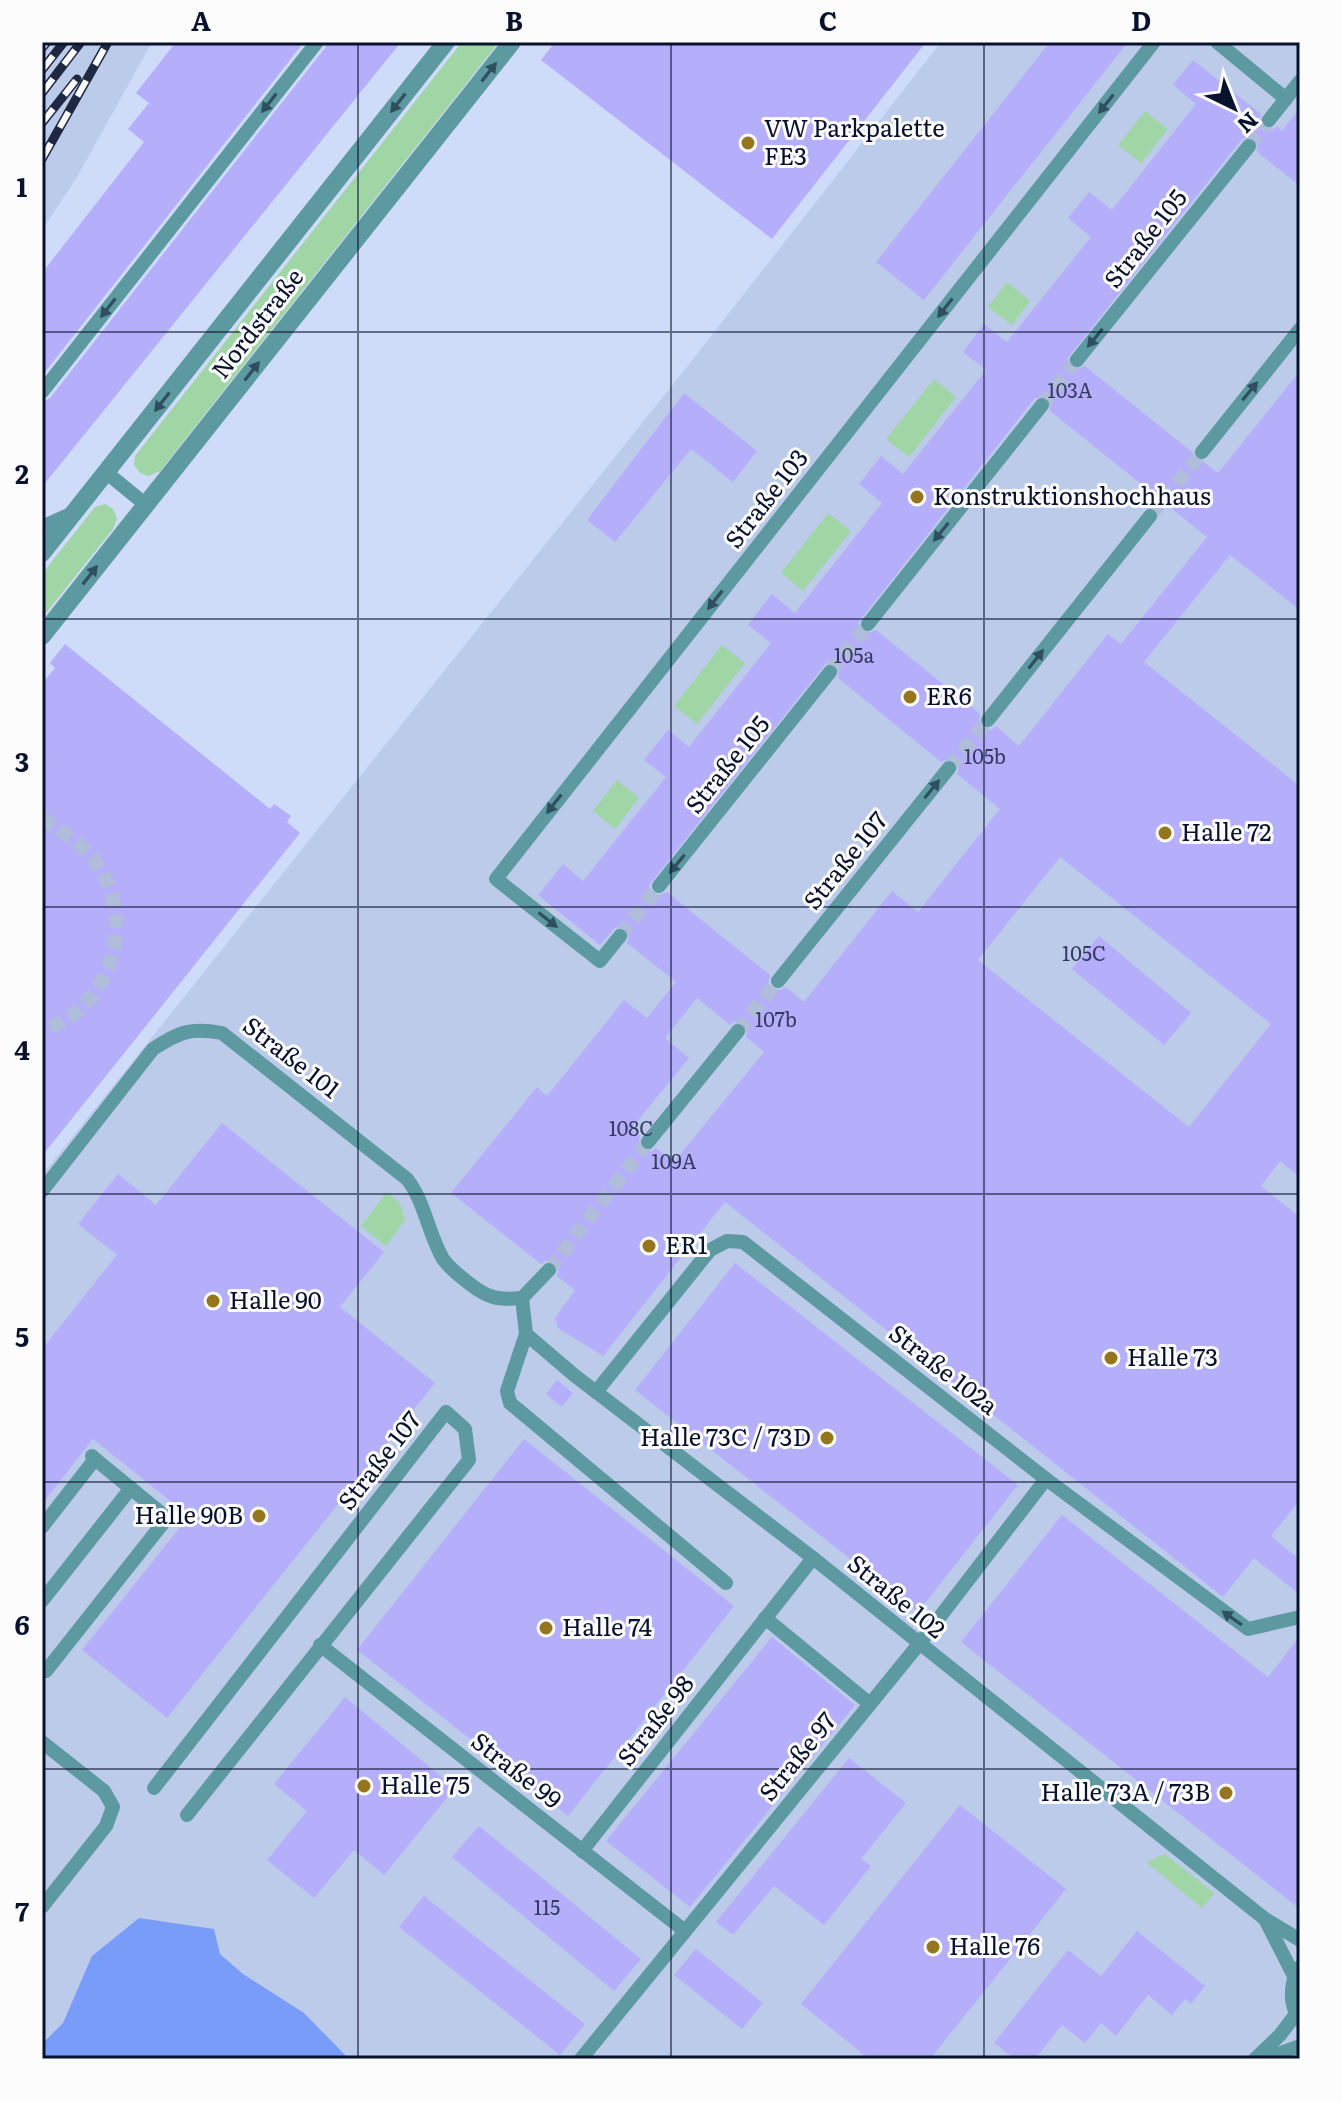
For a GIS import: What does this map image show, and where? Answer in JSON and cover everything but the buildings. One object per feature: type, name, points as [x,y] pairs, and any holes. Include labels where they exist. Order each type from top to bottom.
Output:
[{"type":"street","points":[[42,392],[317,42]]},
{"type":"street","name":"Nordstraße","points":[[42,553],[446,42]]},
{"type":"street","name":"Nordstraße","points":[[42,636],[512,42]]},
{"type":"street","name":"Straße 103","points":[[620,936],[603,957],[496,879],[1154,42]]},
{"type":"street","points":[[1217,42],[1286,99]]},
{"type":"street","points":[[1269,120],[1300,81]]},
{"type":"street","name":"Straße 105","points":[[1077,360],[1249,146]]},
{"type":"street","points":[[1202,452],[1300,329]]},
{"type":"street","points":[[868,624],[1042,405]]},
{"type":"street","points":[[107,473],[146,505]]},
{"type":"street","points":[[42,527],[77,511]]},
{"type":"street","points":[[988,720],[1150,516]]},
{"type":"street","name":"Straße 105","points":[[659,886],[830,672]]},
{"type":"street","name":"Straße 107","points":[[778,981],[949,768]]},
{"type":"street","name":"Straße 101","points":[[42,1191],[153,1049],[176,1034],[200,1029],[222,1033],[392,1167],[416,1191],[444,1261],[476,1289],[498,1301],[522,1298]]},
{"type":"street","points":[[648,1142],[738,1031]]},
{"type":"street","name":"Straße 102a","points":[[596,1392],[710,1250],[727,1241],[743,1242],[1046,1479],[1248,1629],[1300,1617]]},
{"type":"street","points":[[549,1270],[522,1298],[526,1334],[507,1391],[510,1403],[726,1583]]},
{"type":"street","name":"Straße 102","points":[[526,1334],[596,1392],[813,1558],[1265,1919],[1300,1940]]},
{"type":"street","name":"Straße 107","points":[[154,1788],[446,1412],[465,1429],[469,1460],[187,1815]]},
{"type":"street","points":[[42,1527],[93,1458],[167,1518],[46,1671]]},
{"type":"street","name":"Straße 97","points":[[581,2059],[919,1644],[1046,1479]]},
{"type":"street","points":[[42,1601],[131,1488]]},
{"type":"street","name":"Straße 98","points":[[582,1851],[813,1558]]},
{"type":"street","points":[[765,1618],[870,1704]]},
{"type":"street","name":"Straße 99","points":[[320,1645],[685,1931]]},
{"type":"street","points":[[42,1742],[104,1791],[113,1807],[106,1826],[42,1907]]},
{"type":"street","name":"Straße 102","points":[[1265,1919],[1297,1971]]},
{"type":"street","points":[[1255,2059],[1298,2018],[1291,1992],[1297,1971]]},
{"type":"street","points":[[1264,2059],[1300,2046]]},
{"type":"shaded area","points":[[42,42],[152,42],[77,177],[42,230]]},
{"type":"shaded area","points":[[941,42],[1300,42],[1300,2059],[42,2059],[42,1175],[690,363]]},
{"type":"green space","points":[[462,42],[499,42],[160,471],[149,476],[140,473],[134,465],[135,456]]},
{"type":"green space","points":[[1145,111],[1168,129],[1141,163],[1118,145]]},
{"type":"green space","points":[[1007,282],[1030,301],[1012,325],[988,307]]},
{"type":"green space","points":[[934,379],[956,397],[909,457],[886,439]]},
{"type":"green space","points":[[105,504],[113,509],[117,518],[113,529],[42,618],[42,574],[95,507]]},
{"type":"green space","points":[[828,513],[851,531],[803,591],[781,573]]},
{"type":"green space","points":[[722,645],[745,663],[697,724],[674,706]]},
{"type":"green space","points":[[617,780],[639,798],[615,829],[593,811]]},
{"type":"green space","points":[[387,1192],[400,1203],[405,1220],[386,1246],[361,1226]]},
{"type":"green space","points":[[1165,1854],[1214,1893],[1202,1908],[1146,1862]]},
{"type":"water","points":[[139,1918],[214,1929],[220,1954],[243,1974],[304,2013],[349,2059],[42,2059],[42,2044],[63,2023],[92,1956]]},
{"type":"tunnel","points":[[1249,146],[1269,120]]},
{"type":"tunnel","points":[[1042,405],[1077,360]]},
{"type":"tunnel","points":[[1150,516],[1202,452]]},
{"type":"tunnel","points":[[830,672],[868,624]]},
{"type":"tunnel","points":[[949,768],[988,720]]},
{"type":"tunnel","points":[[42,818],[77,843],[95,861],[106,878],[116,916],[112,954],[96,989],[75,1013],[42,1031]]},
{"type":"tunnel","points":[[620,936],[659,886]]},
{"type":"tunnel","points":[[738,1031],[778,981]]},
{"type":"tunnel","points":[[549,1270],[648,1142]]},
{"type":"railway","points":[[42,48],[47,42]]},
{"type":"railway","points":[[42,70],[64,42]]},
{"type":"railway","points":[[42,93],[81,42]]},
{"type":"railway","points":[[42,159],[108,42]]},
{"type":"railway","points":[[42,123],[77,79]]},
{"type":"place","name":"VW Parkpalette FE3","points":[[748,143]]},
{"type":"place","name":"Konstruktionshochhaus","points":[[917,497]]},
{"type":"place","name":"ER6","points":[[910,697]]},
{"type":"place","name":"Halle 72","points":[[1165,833]]},
{"type":"place","name":"ER1","points":[[649,1246]]},
{"type":"place","name":"Halle 90","points":[[213,1301]]},
{"type":"place","name":"Halle 73","points":[[1111,1358]]},
{"type":"place","name":"Halle 73C / 73D","points":[[827,1438]]},
{"type":"place","name":"Halle 90B","points":[[259,1516]]},
{"type":"place","name":"Halle 74","points":[[546,1628]]},
{"type":"place","name":"Halle 75","points":[[364,1786]]},
{"type":"place","name":"Halle 73A / 73B","points":[[1226,1793]]},
{"type":"place","name":"Halle 76","points":[[933,1947]]}]
